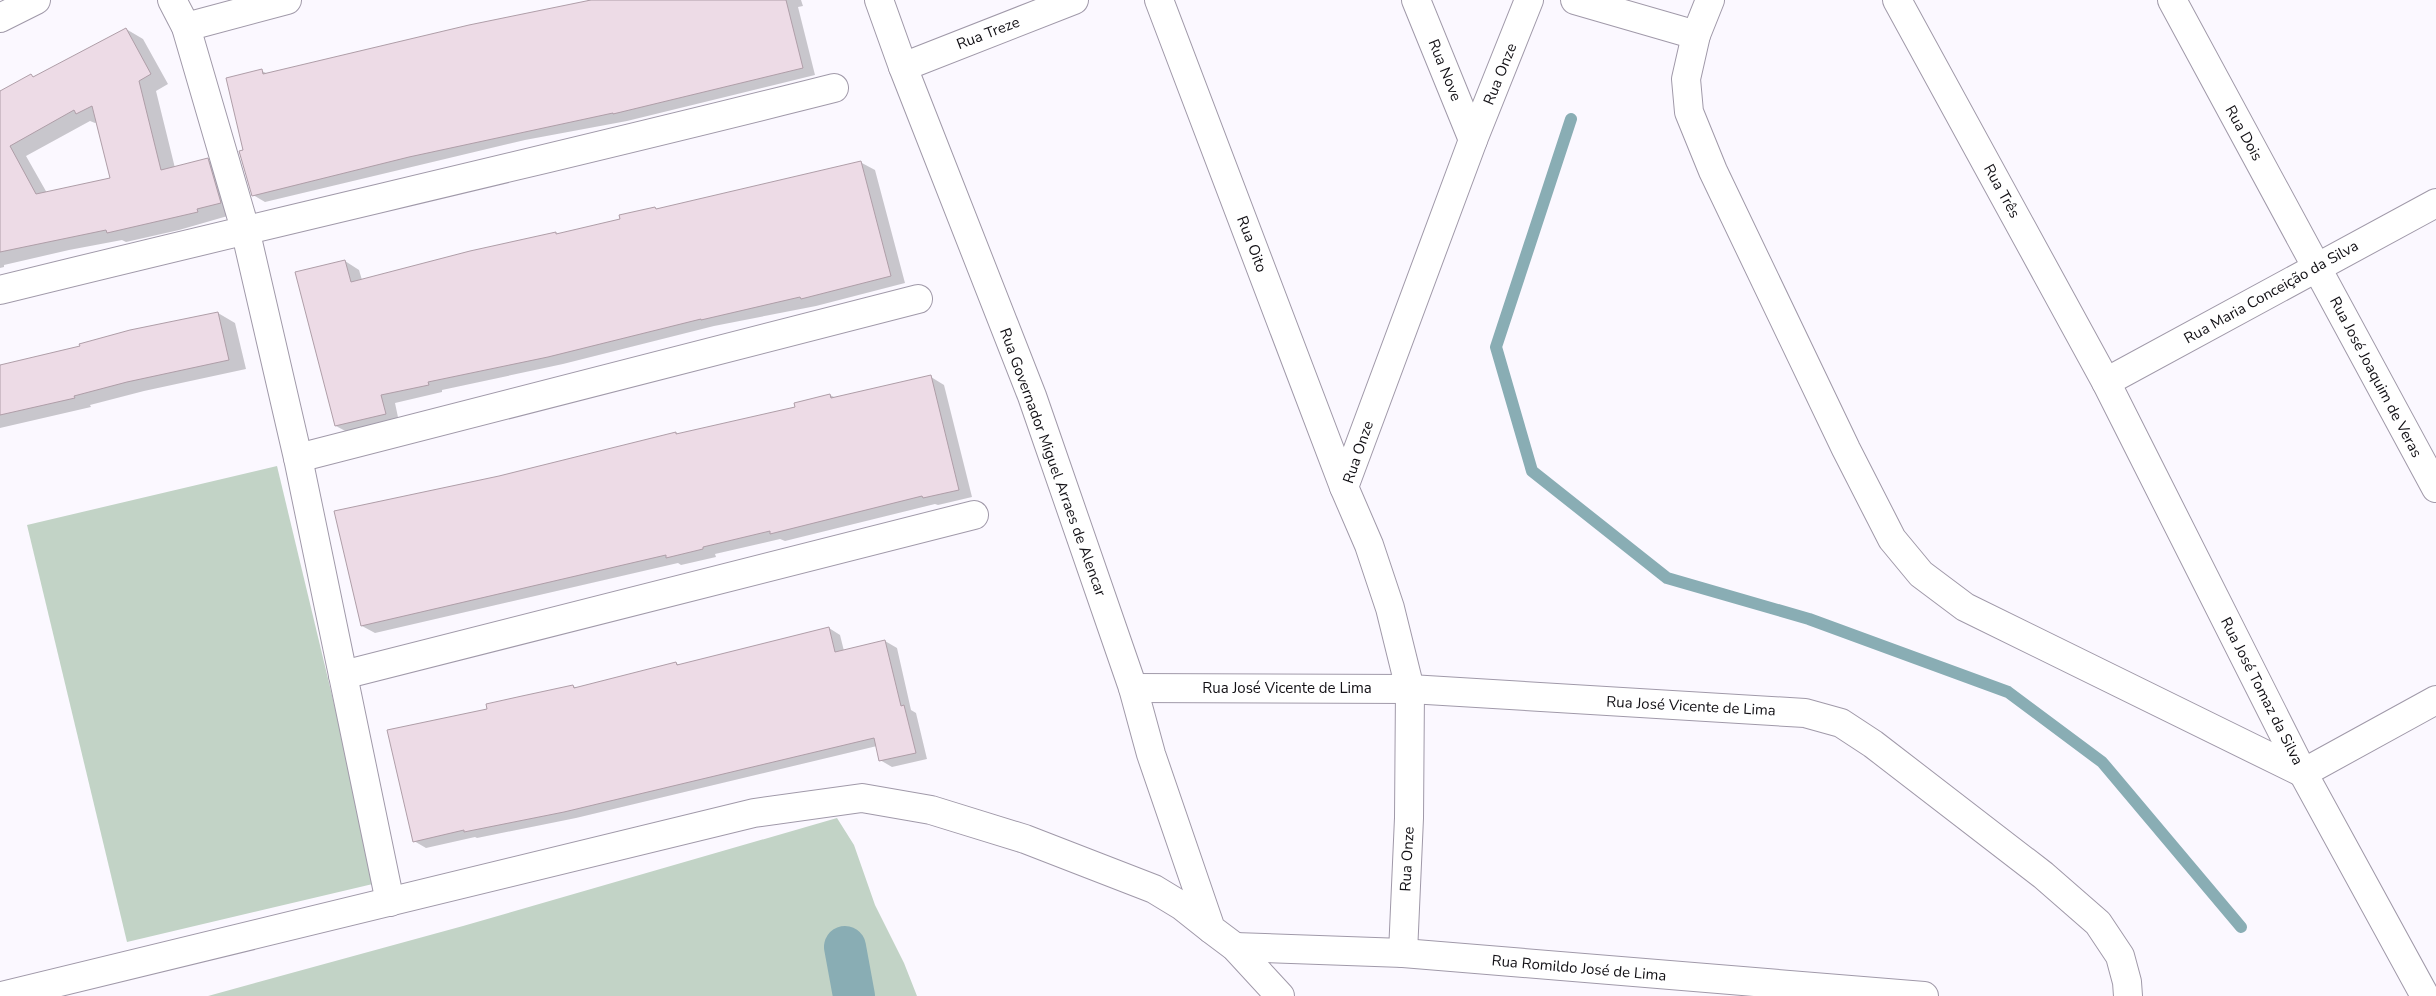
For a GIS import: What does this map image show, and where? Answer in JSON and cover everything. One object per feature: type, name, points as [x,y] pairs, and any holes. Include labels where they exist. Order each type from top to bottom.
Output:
[{"type":"street","points":[[0,18],[36,0]]},
{"type":"street","points":[[172,0],[186,27],[245,229],[298,458],[390,902]]},
{"type":"street","points":[[186,27],[287,0]]},
{"type":"street","name":"Rua Governador Miguel Arraes de Alencar","points":[[879,0],[902,67],[1032,396],[1133,688],[1154,763],[1210,930]]},
{"type":"street","name":"Rua Treze","points":[[902,67],[1074,0]]},
{"type":"street","name":"Rua Oito","points":[[1159,0],[1344,487]]},
{"type":"street","name":"Rua Nove","points":[[1416,0],[1473,140]]},
{"type":"street","name":"Rua Onze","points":[[1403,953],[1409,818],[1410,689],[1387,599],[1369,545],[1344,487],[1473,140],[1529,0]]},
{"type":"street","points":[[1575,0],[1696,35]]},
{"type":"street","points":[[1710,0],[1696,35],[1686,79],[1689,112],[1717,180],[1846,449],[1892,539],[1922,574],[1965,607],[2303,773],[2436,700]]},
{"type":"street","name":"Rua Três","points":[[1897,0],[2106,382]]},
{"type":"street","name":"Rua Dois","points":[[2172,0],[2317,266]]},
{"type":"street","points":[[0,290],[245,229],[568,155],[834,88]]},
{"type":"street","name":"Rua Maria Conceição da Silva","points":[[2106,382],[2436,203]]},
{"type":"street","name":"Rua José Joaquim de Veras","points":[[2317,266],[2436,488]]},
{"type":"street","points":[[298,458],[918,299]]},
{"type":"street","name":"Rua José Tomaz da Silva","points":[[2106,382],[2303,773],[2425,996]]},
{"type":"street","points":[[343,675],[974,515]]},
{"type":"street","name":"Rua José Vicente de Lima","points":[[1133,688],[1410,689],[1805,713],[1841,723],[1873,744],[2043,875],[2098,923],[2120,956],[2127,982],[2128,996]]},
{"type":"street","points":[[2,996],[754,813],[862,798],[931,810],[1025,839],[1154,889],[1182,906],[1210,930],[1235,947],[1280,996]]},
{"type":"street","name":"Rua Romildo José de Lima","points":[[1235,947],[1403,953],[1924,996]]},
{"type":"green space","points":[[277,466],[377,883],[127,942],[27,525]]},
{"type":"green space","points":[[837,818],[854,845],[875,905],[904,963],[917,996],[208,996],[463,926]]},
{"type":"building","points":[[591,0],[786,0],[803,68],[613,114],[409,157],[252,196],[239,151],[243,150],[226,78],[262,69],[263,74],[469,25]]},
{"type":"building","points":[[126,28],[151,74],[139,81],[161,170],[208,158],[221,203],[197,209],[198,212],[107,233],[106,230],[0,252],[0,91],[31,74],[33,77]],"holes":[[[92,106],[110,178],[36,194],[10,146],[74,110],[76,114]]]},
{"type":"building","points":[[861,161],[891,276],[801,299],[800,297],[701,319],[548,357],[428,382],[429,385],[381,395],[386,414],[335,426],[295,272],[345,260],[351,282],[470,251],[620,219],[619,215],[655,207],[656,209]]},
{"type":"building","points":[[218,312],[229,360],[127,382],[74,396],[75,398],[0,415],[0,365],[80,346],[79,344],[130,330]]},
{"type":"building","points":[[931,375],[959,490],[923,498],[922,496],[770,534],[770,531],[666,558],[666,555],[361,626],[334,511],[499,476],[676,432],[676,434],[795,407],[794,403],[830,394],[831,398]]},
{"type":"building","points":[[829,627],[835,652],[885,640],[901,706],[904,705],[916,753],[879,761],[874,738],[564,812],[464,832],[464,830],[413,842],[387,730],[487,709],[486,704],[573,685],[574,688],[676,662],[677,665]]},
{"type":"waterway","points":[[1571,119],[1496,347],[1532,471],[1667,578],[1809,619],[2008,692],[2102,762],[2241,927]]},
{"type":"waterway","points":[[845,947],[854,996]]}]
